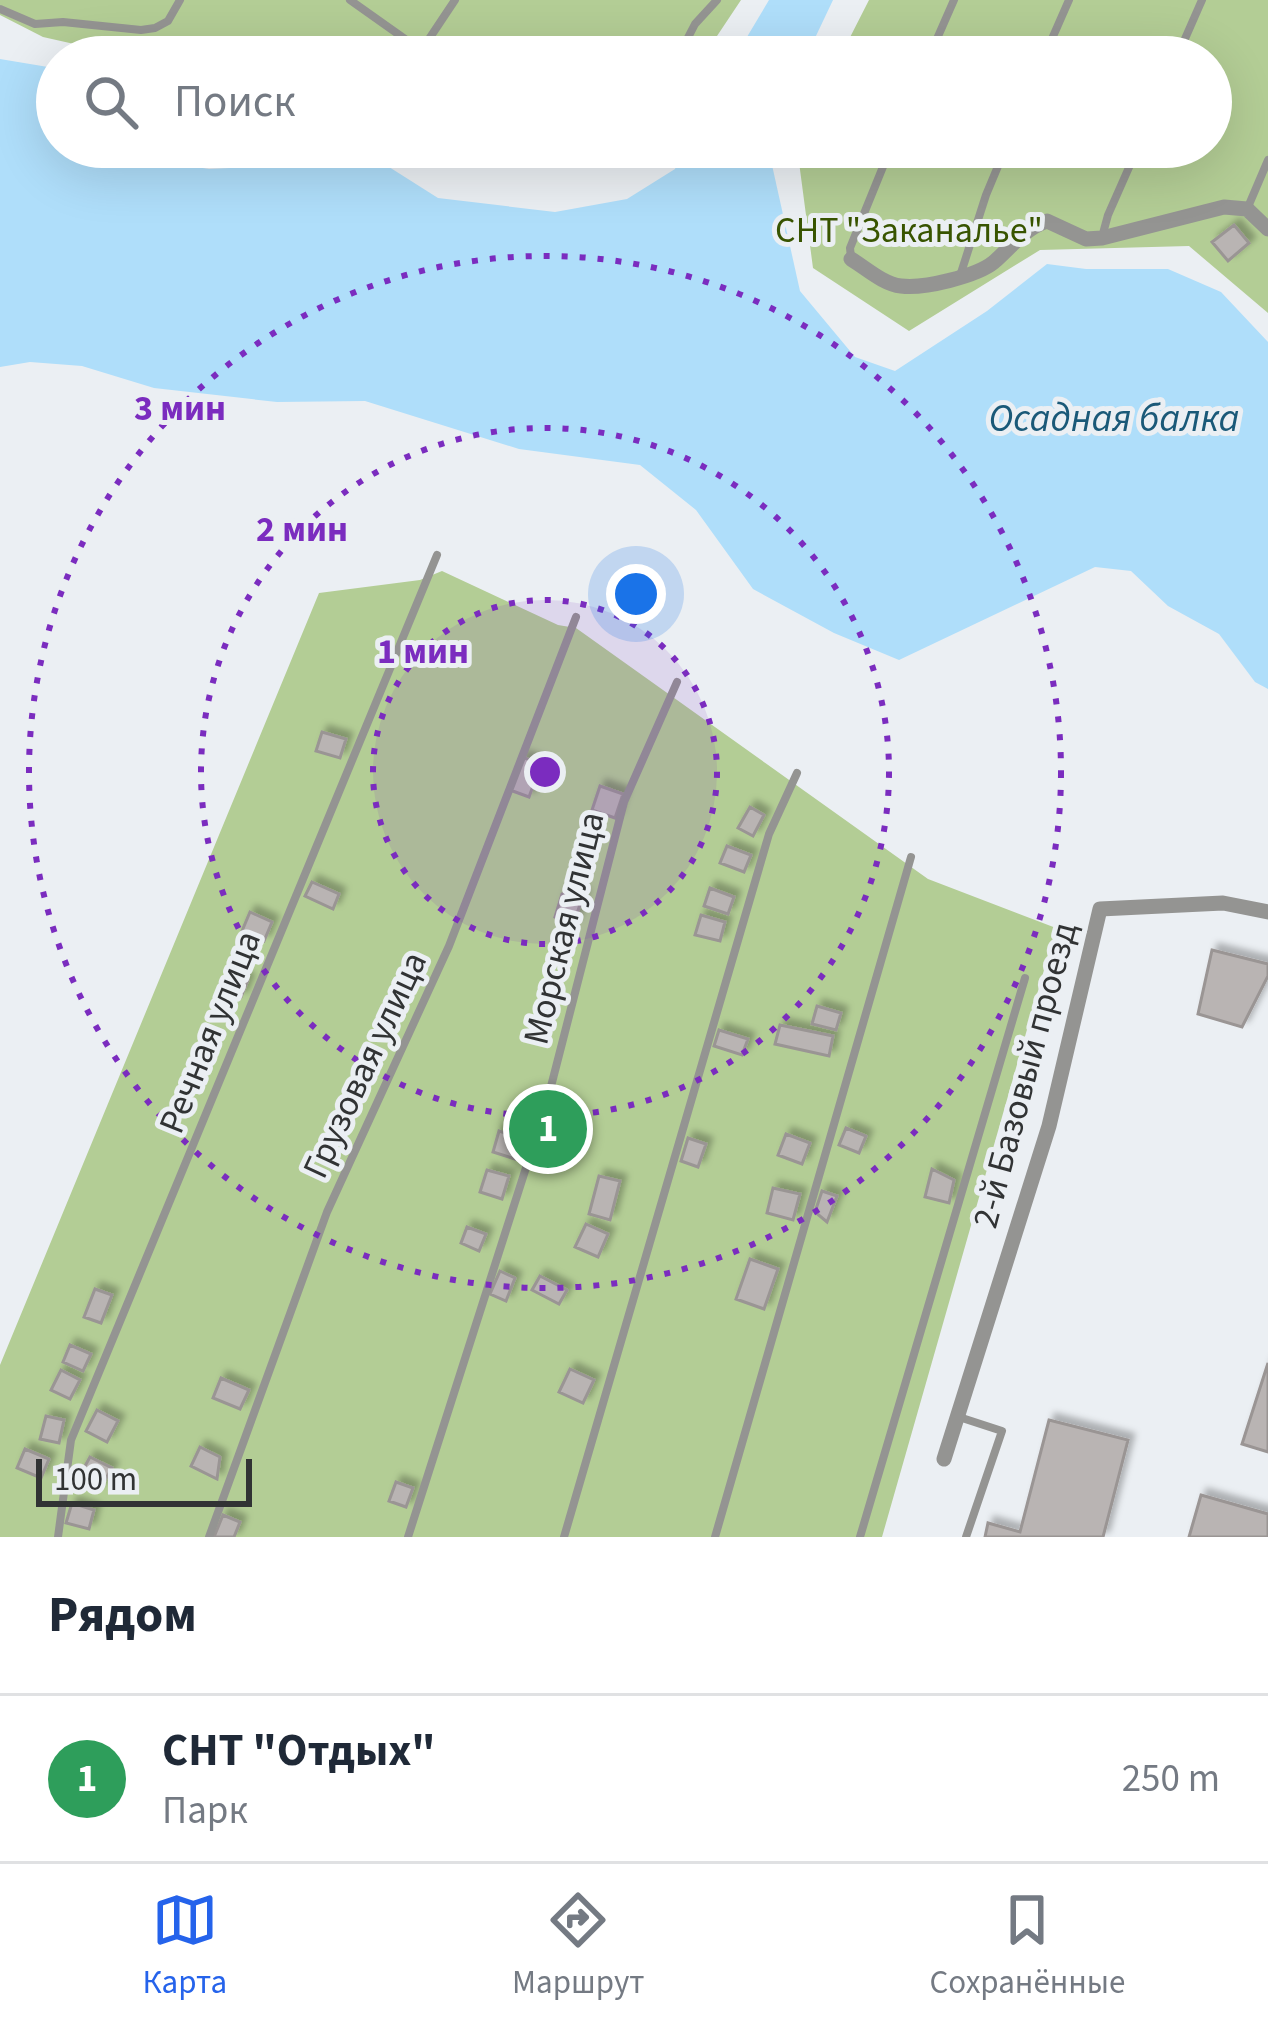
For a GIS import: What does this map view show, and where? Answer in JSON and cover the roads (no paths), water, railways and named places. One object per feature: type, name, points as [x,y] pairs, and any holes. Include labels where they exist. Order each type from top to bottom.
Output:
[{"type":"street","points":[[851,259],[886,282],[901,286],[989,267],[1030,227],[1047,221],[1086,239],[1102,238],[1224,207],[1247,209],[1268,229]]},
{"type":"street","name":"2-й Базовый проезд","points":[[944,1459],[1049,1126],[1100,909],[1223,903],[1268,912]]},
{"type":"lane","points":[[0,8],[35,24],[64,22],[141,30],[168,21],[180,0]]},
{"type":"lane","points":[[350,0],[397,36]]},
{"type":"lane","points":[[432,36],[455,0]]},
{"type":"lane","points":[[689,36],[717,0]]},
{"type":"lane","points":[[938,36],[954,0]]},
{"type":"lane","points":[[1054,36],[1070,0]]},
{"type":"lane","points":[[1186,36],[1202,0]]},
{"type":"lane","points":[[1247,209],[1268,160]]},
{"type":"lane","points":[[851,259],[850,248],[882,168]]},
{"type":"lane","points":[[959,277],[997,168]]},
{"type":"lane","points":[[1102,238],[1129,168]]},
{"type":"lane","name":"Речная улица","points":[[58,1537],[71,1439],[437,554]]},
{"type":"lane","name":"Грузовая улица","points":[[209,1537],[327,1212],[449,946],[576,617]]},
{"type":"lane","name":"Морская улица","points":[[408,1537],[547,1102],[624,802],[677,682]]},
{"type":"lane","points":[[564,1537],[769,834],[797,772]]},
{"type":"lane","points":[[715,1537],[910,857]]},
{"type":"lane","points":[[860,1537],[1024,978]]},
{"type":"lane","points":[[957,1417],[1002,1430],[966,1537]]},
{"type":"water","points":[[769,0],[833,0],[816,36],[748,36]]},
{"type":"water","name":"Осадная балка","points":[[0,59],[36,65],[36,168],[391,168],[438,198],[555,212],[627,199],[675,168],[773,168],[800,291],[855,357],[895,371],[987,311],[1047,264],[1168,269],[1221,292],[1268,342],[1268,689],[1255,682],[1219,634],[1168,606],[1131,571],[1095,567],[899,660],[834,633],[753,589],[696,510],[640,465],[519,449],[365,401],[277,402],[154,388],[82,366],[30,362],[0,367]]},
{"type":"place","name":"СНТ \"Отдых\"","points":[[548,1129]]},
{"type":"park label","name":"СНТ \"Заканалье\"","points":[[909,230]]}]
